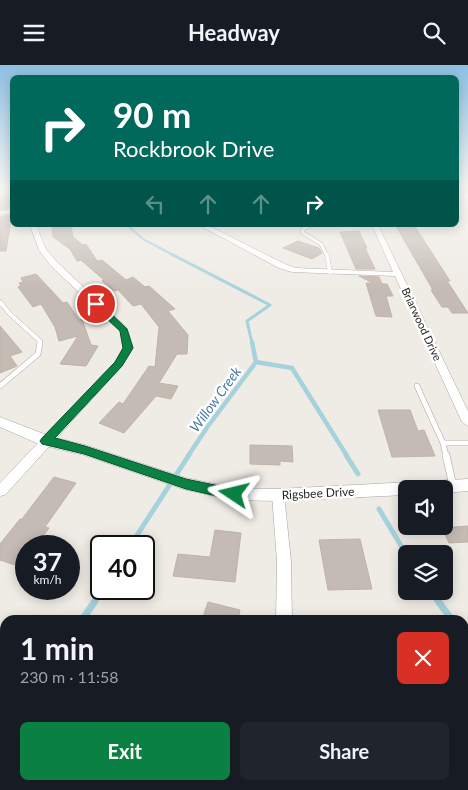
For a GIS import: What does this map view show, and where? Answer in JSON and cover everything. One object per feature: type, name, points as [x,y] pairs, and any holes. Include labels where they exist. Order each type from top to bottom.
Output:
[{"type":"street","points":[[0,491],[119,364],[128,348],[124,331],[54,264],[43,250],[34,227]]},
{"type":"street","points":[[206,227],[282,265],[295,269],[398,274]]},
{"type":"street","name":"Briarwood Drive","points":[[376,227],[468,422]]},
{"type":"street","name":"Rigsbee Drive","points":[[0,421],[46,441],[85,450],[186,484],[234,494],[278,495],[461,486]]},
{"type":"street","points":[[278,495],[284,561],[284,615]]},
{"type":"lane","points":[[307,227],[302,231],[303,233],[323,244],[326,249],[330,272]]},
{"type":"lane","points":[[0,301],[10,314],[40,341],[38,354],[0,386]]},
{"type":"lane","points":[[417,386],[461,486]]},
{"type":"lane","points":[[443,443],[468,443]]},
{"type":"building","points":[[0,222],[10,222],[6,251],[0,251]]},
{"type":"building","points":[[71,227],[73,237],[83,245],[86,244],[97,261],[102,260],[126,280],[133,277],[145,287],[149,286],[175,309],[168,311],[188,335],[187,354],[177,354],[159,383],[178,386],[171,399],[156,396],[124,433],[99,423],[119,402],[123,404],[149,366],[155,367],[159,327],[141,304],[133,306],[118,290],[114,291],[81,260],[77,261],[70,249],[53,237],[52,228]]},
{"type":"building","points":[[397,227],[415,227],[468,313],[452,313],[448,307],[442,307],[431,290],[433,290]]},
{"type":"building","points":[[359,231],[375,269],[356,269],[340,232]]},
{"type":"building","points":[[298,241],[319,248],[322,253],[312,259],[283,248]]},
{"type":"building","points":[[36,274],[63,303],[67,302],[79,320],[82,319],[91,345],[98,346],[86,366],[60,364],[78,336],[59,341],[55,327],[41,304],[33,307],[18,287],[21,286],[19,283],[23,282],[21,278]]},
{"type":"building","points":[[359,276],[379,277],[382,284],[387,284],[393,296],[386,296],[392,317],[376,316],[366,283],[373,283]]},
{"type":"building","points":[[0,326],[22,352],[10,356],[17,366],[0,373]]},
{"type":"building","points":[[378,410],[410,410],[418,431],[424,430],[435,456],[392,457]]},
{"type":"building","points":[[250,445],[292,446],[293,462],[280,461],[280,465],[250,464]]},
{"type":"building","points":[[54,477],[76,483],[45,527],[49,528],[44,535],[15,535],[15,565],[0,560],[0,544],[20,519],[22,519]]},
{"type":"building","points":[[468,526],[468,542],[449,543],[445,535],[453,535],[453,527]]},
{"type":"building","points":[[215,530],[241,533],[235,582],[173,576],[178,554],[210,557]]},
{"type":"building","points":[[360,539],[372,589],[328,590],[319,540]]},
{"type":"building","points":[[208,602],[240,610],[239,615],[204,615]]},
{"type":"waterway","name":"Willow Creek","points":[[129,227],[143,239],[175,256]]},
{"type":"waterway","name":"Willow Creek","points":[[173,255],[270,305],[247,321],[252,343]]},
{"type":"waterway","name":"Willow Creek","points":[[252,342],[256,362]]},
{"type":"waterway","name":"Willow Creek","points":[[188,456],[256,362]]},
{"type":"waterway","points":[[256,362],[292,368],[347,456]]},
{"type":"waterway","name":"Willow Creek","points":[[137,535],[189,455]]},
{"type":"waterway","points":[[346,455],[358,474]]},
{"type":"waterway","points":[[379,509],[401,545]]},
{"type":"waterway","name":"Willow Creek","points":[[85,615],[95,601]]},
{"type":"waterway","points":[[438,601],[448,615]]},
{"type":"route","points":[[96,304],[124,331],[128,348],[119,364],[46,441],[85,450],[186,484],[234,494]]}]
